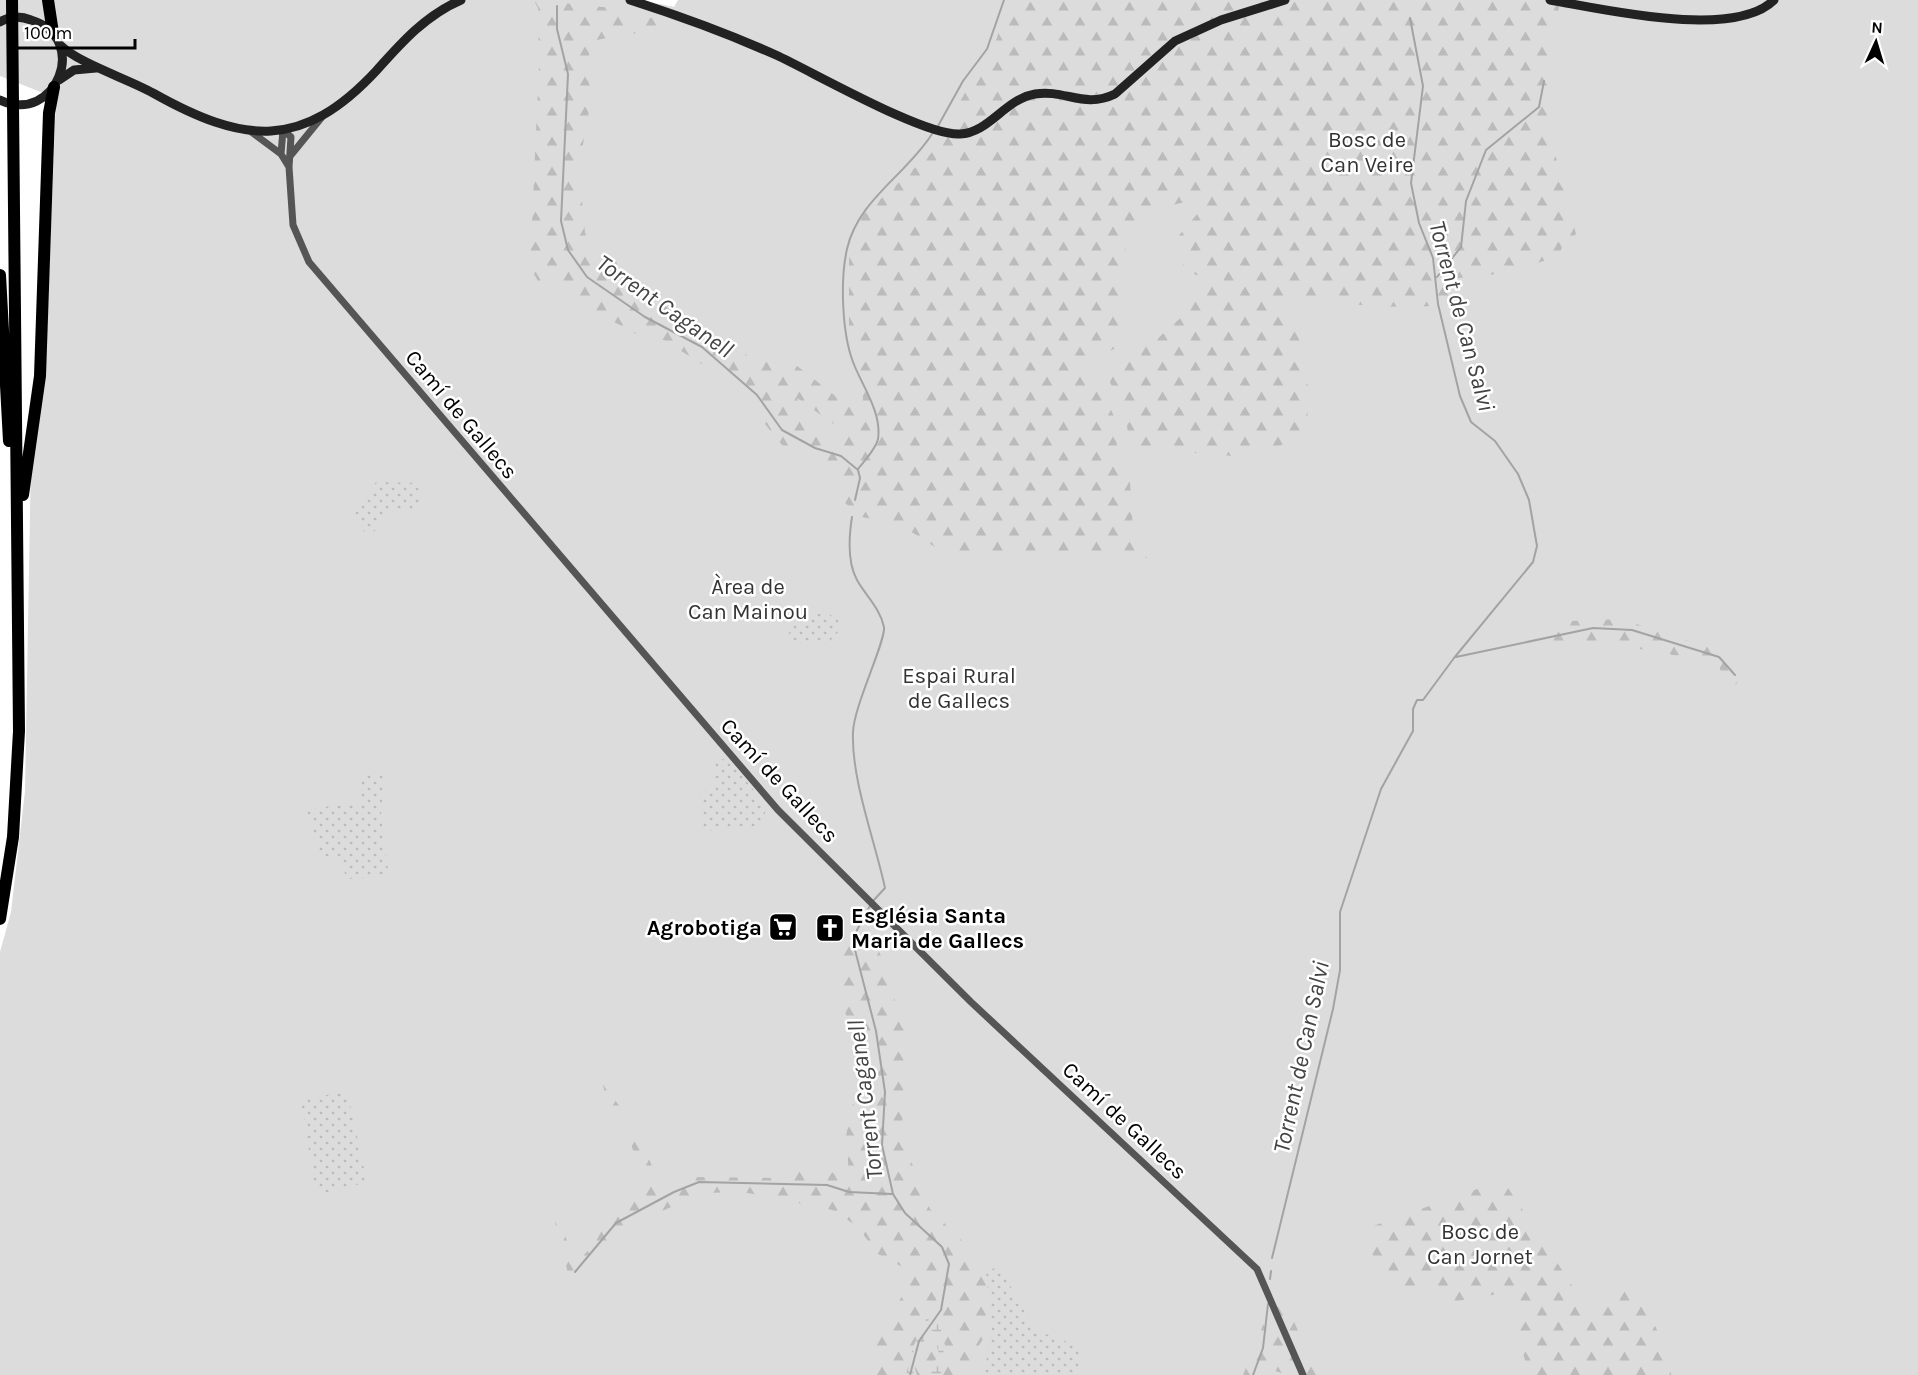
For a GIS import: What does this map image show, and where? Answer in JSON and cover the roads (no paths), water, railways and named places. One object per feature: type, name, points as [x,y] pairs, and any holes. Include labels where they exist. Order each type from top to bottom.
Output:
[{"type":"highway","points":[[48,0],[53,33]]},
{"type":"highway","points":[[0,919],[17,794],[17,502],[12,2]]},
{"type":"highway","points":[[17,524],[40,376],[50,113],[56,84]]},
{"type":"highway","points":[[0,275],[9,462],[17,502]]},
{"type":"main road","points":[[0,22],[16,17],[28,18],[44,25],[53,33],[60,45],[72,55],[107,70],[199,118],[250,131],[283,130],[323,116],[366,81],[416,29],[435,13],[461,0]]},
{"type":"main road","points":[[630,0],[751,44],[919,124],[958,135],[974,131],[1020,98],[1036,93],[1087,101],[1104,99],[1115,94],[1175,41],[1221,20],[1286,0]]},
{"type":"main road","points":[[1550,0],[1695,20],[1750,15],[1761,11],[1774,0]]},
{"type":"main road","points":[[56,84],[63,63],[60,45]]},
{"type":"main road","points":[[0,100],[15,104],[28,103],[44,96],[56,84],[82,68],[107,70]]},
{"type":"street","points":[[291,155],[323,116]]},
{"type":"street","points":[[281,154],[283,130]]},
{"type":"street","name":"Camí de Gallecs","points":[[283,130],[291,137],[293,225],[309,262],[778,810],[971,1002],[1257,1269],[1303,1375]]},
{"type":"street","points":[[250,131],[281,154],[290,167]]},
{"type":"waterway","points":[[938,126],[963,81],[987,49],[1004,0]]},
{"type":"waterway","name":"Torrent Caganell","points":[[557,6],[557,29],[568,74],[561,221],[568,250],[587,277],[645,317],[702,347],[757,395],[782,430],[815,448],[841,456],[858,470],[860,478],[855,500]]},
{"type":"waterway","name":"Torrent de Can Salvi","points":[[1272,1258],[1333,1009],[1340,970],[1340,912],[1381,789],[1413,731],[1413,709],[1417,700],[1423,700],[1454,658],[1533,562],[1537,546],[1529,500],[1518,474],[1495,441],[1471,422],[1460,396],[1438,304],[1433,258],[1419,223],[1411,183],[1423,86],[1410,18]]},
{"type":"waterway","points":[[1437,277],[1461,247],[1466,201],[1486,150],[1539,107],[1544,81]]},
{"type":"waterway","points":[[858,469],[875,447],[878,429],[874,409],[853,362],[846,336],[843,276],[847,249],[861,216],[932,134]]},
{"type":"waterway","name":"Torrent Caganell","points":[[852,517],[850,549],[854,573],[876,608],[884,627],[853,732],[853,750],[860,790],[885,888],[873,901]]},
{"type":"waterway","points":[[1456,657],[1593,628],[1632,630],[1719,657],[1735,675]]},
{"type":"waterway","name":"Torrent Caganell","points":[[871,904],[857,930],[855,950],[876,1031],[885,1092],[882,1145],[893,1194],[905,1213],[942,1247],[949,1264],[941,1310],[919,1341],[910,1375]]},
{"type":"waterway","points":[[575,1272],[616,1223],[674,1192],[699,1182],[827,1185],[849,1192],[892,1194]]},
{"type":"waterway","name":"Torrent de Can Salvi","points":[[1270,1279],[1271,1271]]},
{"type":"waterway","name":"Torrent de Can Salvi","points":[[1253,1375],[1263,1348],[1268,1304]]},
{"type":"place","name":"Agrobotiga","points":[[783,927]]},
{"type":"place","name":"Església Santa Maria de Gallecs","points":[[830,928]]},
{"type":"park label","name":"Bosc de Can Veire","points":[[1367,152]]},
{"type":"park label","name":"Àrea de Can Mainou","points":[[748,598]]},
{"type":"park label","name":"Espai Rural de Gallecs","points":[[959,688]]},
{"type":"park label","name":"Bosc de Can Jornet","points":[[1480,1244]]}]
